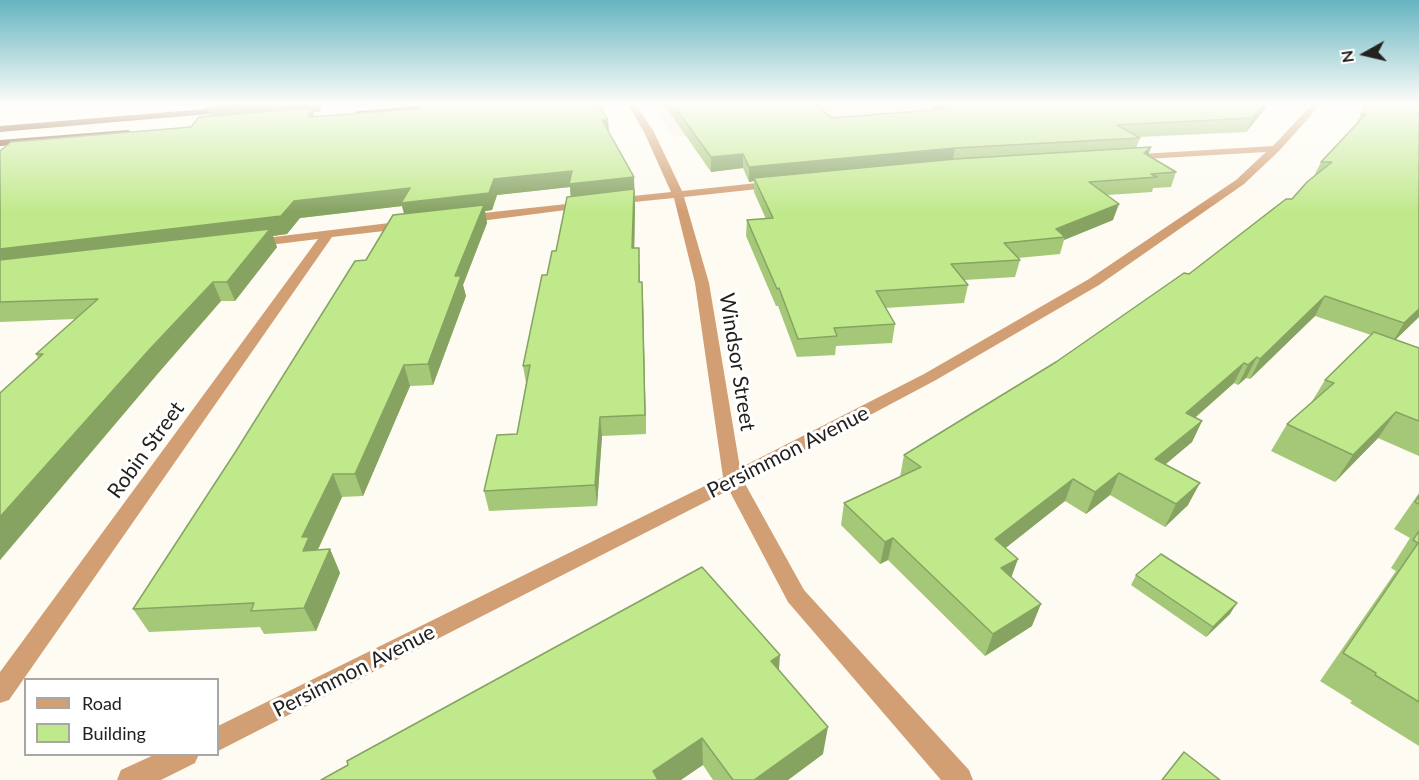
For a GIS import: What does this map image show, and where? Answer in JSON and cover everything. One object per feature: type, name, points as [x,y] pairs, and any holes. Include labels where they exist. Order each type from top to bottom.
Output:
[{"type":"highway","points":[[0,143],[44,139]]},
{"type":"street","name":"Windsor Street","points":[[652,139],[678,194],[702,283],[734,480],[796,596],[959,780]]},
{"type":"street","name":"Persimmon Avenue","points":[[219,738],[734,480],[930,377],[1094,282],[1240,182],[1285,139]]},
{"type":"street","points":[[1112,157],[1276,149]]},
{"type":"street","points":[[456,219],[785,184]]},
{"type":"street","points":[[246,244],[422,224]]},
{"type":"street","name":"Robin Street","points":[[0,692],[328,234]]},
{"type":"street","points":[[130,780],[182,756]]},
{"type":"building","points":[[42,139],[613,139],[634,177],[569,184],[572,171],[494,179],[489,193],[401,203],[410,188],[294,201],[281,216],[0,249],[0,151],[11,142]]},
{"type":"building","points":[[698,139],[1114,139],[955,148],[749,167],[743,154],[711,157]]},
{"type":"building","points":[[1342,139],[1419,139],[1419,309],[1404,323],[1325,296],[1260,359],[1257,357],[1248,365],[1244,363],[1186,413],[1202,421],[1155,459],[1200,483],[1176,504],[1119,473],[1095,492],[1073,479],[995,539],[1018,559],[1001,568],[1041,604],[993,634],[893,538],[885,542],[844,503],[921,467],[904,455],[1056,362],[1184,273],[1189,274],[1286,199],[1292,199],[1307,182],[1332,162],[1321,162]]},
{"type":"building","points":[[1151,147],[1144,153],[1176,172],[1151,174],[1157,177],[1089,182],[1119,204],[1056,229],[1065,237],[1004,243],[1020,260],[951,264],[968,285],[876,291],[895,324],[834,328],[837,336],[798,339],[779,288],[777,289],[747,220],[773,218],[754,178],[955,159]]},
{"type":"building","points":[[634,189],[632,248],[639,248],[639,282],[642,282],[645,415],[600,417],[595,485],[484,491],[497,435],[517,434],[530,365],[523,366],[542,275],[547,275],[552,251],[556,251],[567,197]]},
{"type":"building","points":[[484,205],[455,276],[461,276],[428,364],[404,365],[355,474],[333,474],[302,537],[309,537],[303,551],[330,549],[304,608],[251,611],[254,603],[133,609],[236,451],[355,261],[366,260],[393,215]]},
{"type":"building","points":[[270,229],[227,282],[213,282],[149,350],[0,517],[0,393],[43,354],[36,354],[98,299],[0,302],[0,260]]},
{"type":"building","points":[[1374,332],[1419,348],[1419,421],[1396,412],[1353,455],[1287,424],[1334,383],[1325,380]]},
{"type":"building","points":[[1419,531],[1419,702],[1343,653],[1418,543],[1413,540]]},
{"type":"building","points":[[1161,554],[1237,603],[1213,627],[1136,575]]},
{"type":"building","points":[[702,567],[780,655],[771,661],[828,727],[754,780],[733,780],[702,738],[653,771],[658,780],[321,780],[348,765],[347,761]]},
{"type":"building","points":[[1184,752],[1220,780],[1162,780]]}]
